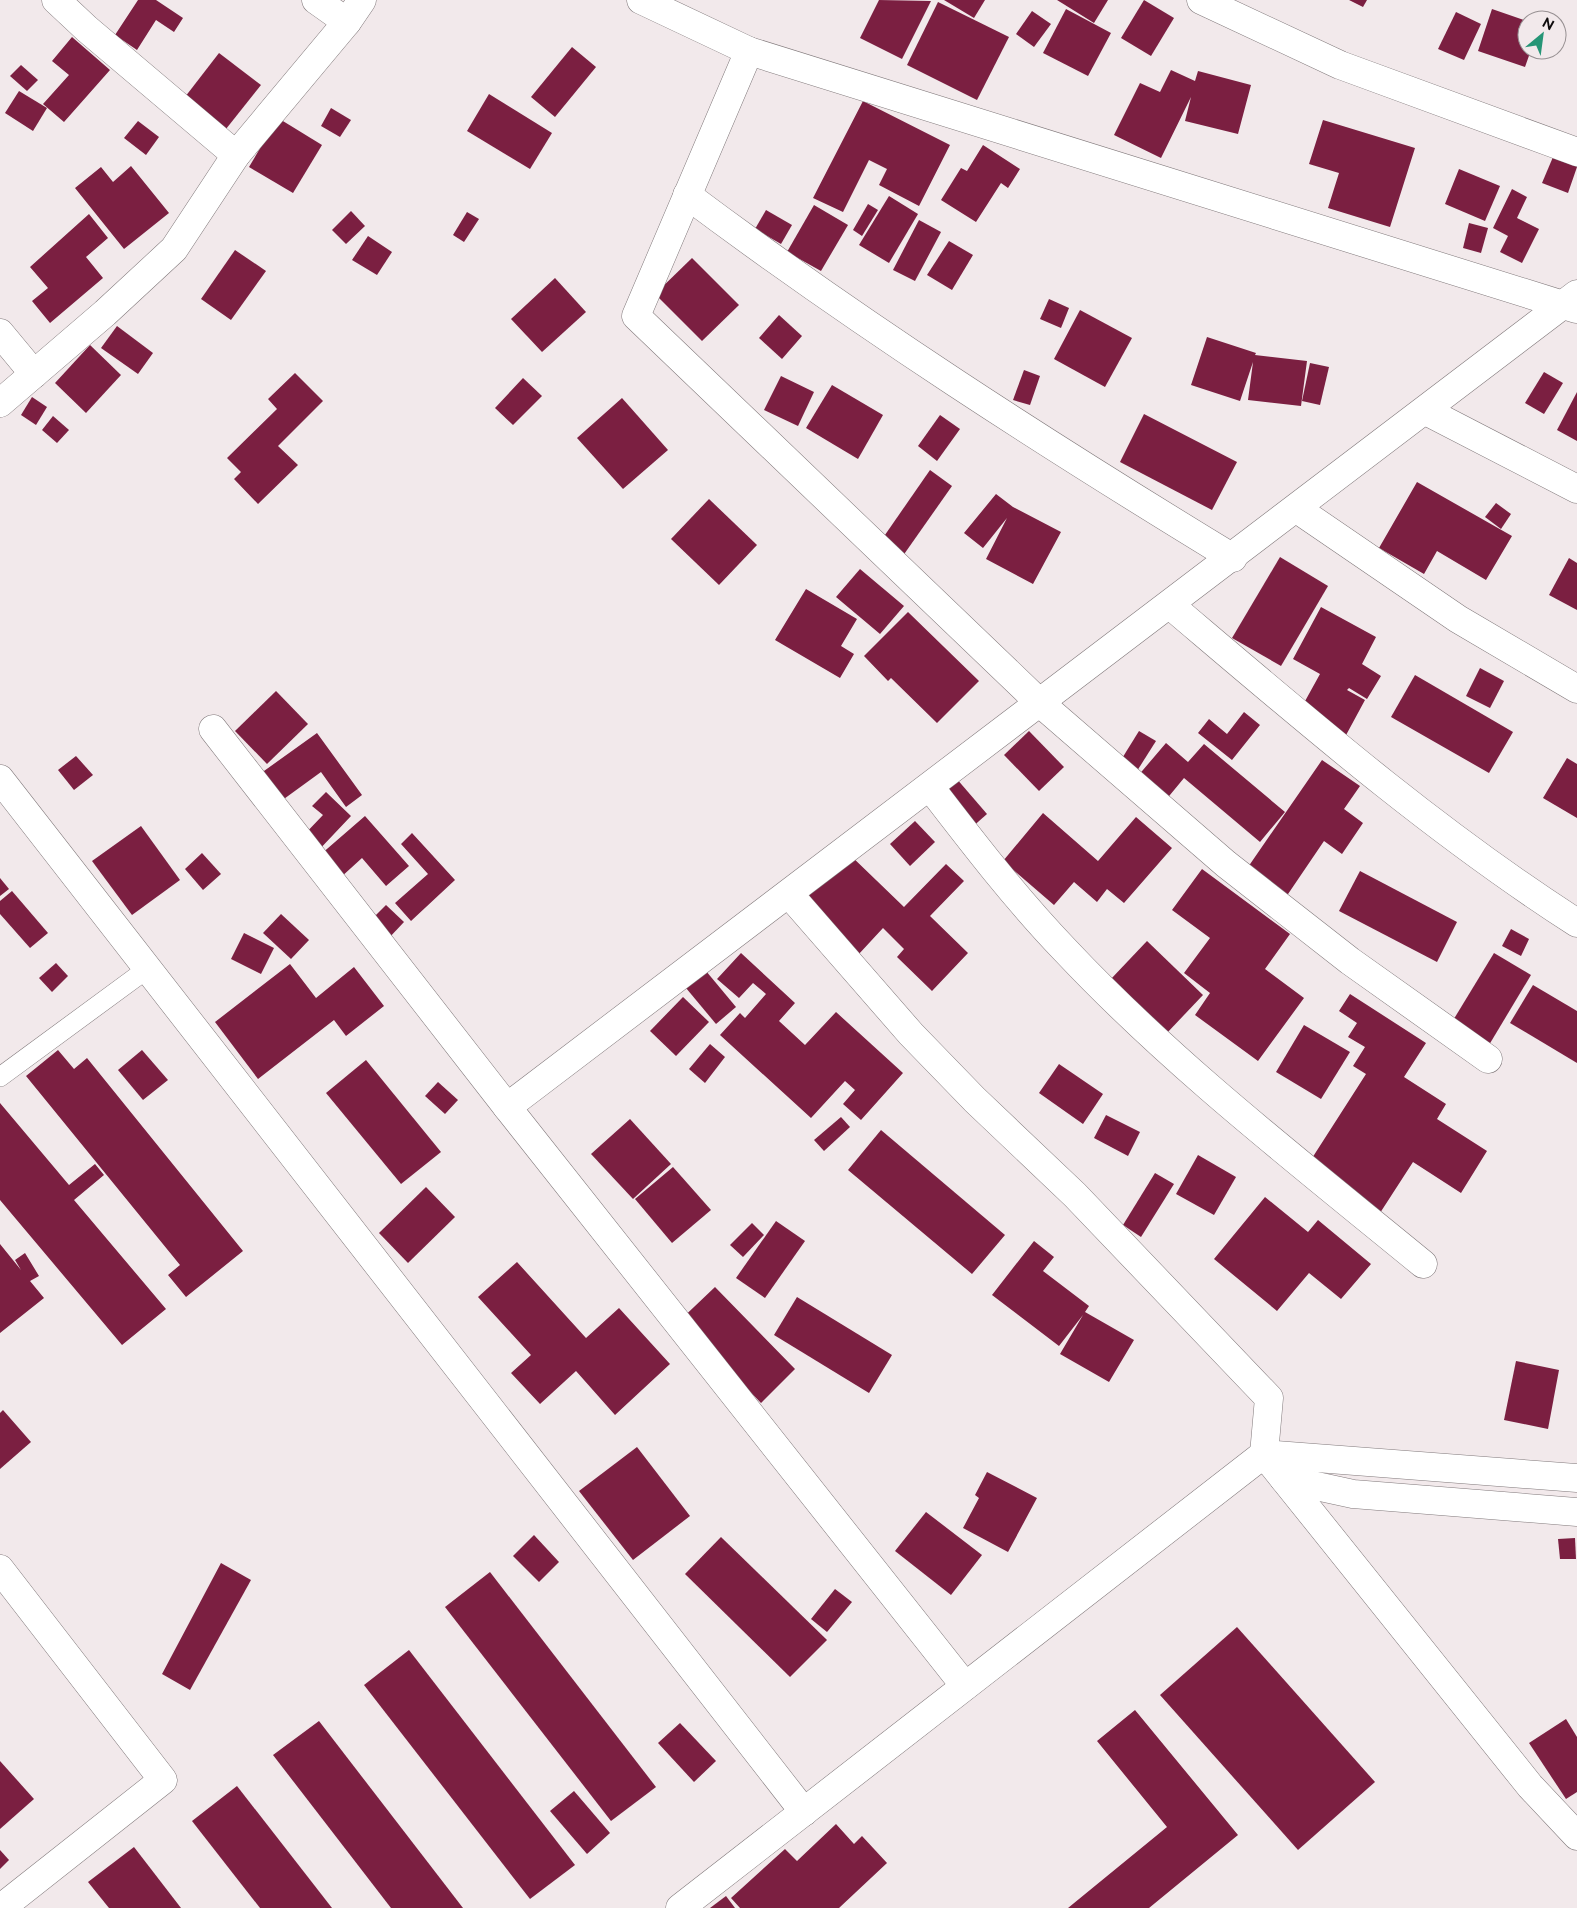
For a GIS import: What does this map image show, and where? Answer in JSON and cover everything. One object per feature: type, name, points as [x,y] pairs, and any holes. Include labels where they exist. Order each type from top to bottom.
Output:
[{"type":"street","points":[[56,0],[87,29],[236,155]]},
{"type":"street","points":[[316,0],[347,22]]},
{"type":"street","points":[[0,403],[105,313],[174,249],[236,155],[347,22],[362,0]]},
{"type":"street","points":[[641,0],[749,52],[1572,303]]},
{"type":"street","points":[[1201,0],[1340,65],[1577,152]]},
{"type":"street","points":[[749,52],[636,316],[1040,703],[1226,864],[1350,961],[1488,1059]]},
{"type":"street","points":[[687,195],[778,263],[930,366],[1068,457],[1233,558]]},
{"type":"street","points":[[507,1108],[1426,411],[1572,303]]},
{"type":"street","points":[[0,333],[34,374]]},
{"type":"street","points":[[1426,411],[1577,489]]},
{"type":"street","points":[[1297,509],[1458,619],[1577,689]]},
{"type":"street","points":[[1170,605],[1298,714],[1439,826],[1577,923]]},
{"type":"street","points":[[213,729],[507,1108],[965,1686]]},
{"type":"street","points":[[0,779],[804,1812]]},
{"type":"street","points":[[930,787],[984,857],[1064,950],[1154,1039],[1257,1128],[1423,1264]]},
{"type":"street","points":[[789,894],[911,1034],[976,1100],[1076,1195],[1269,1398],[1264,1454],[1530,1786],[1577,1836]]},
{"type":"street","points":[[680,1908],[1264,1454],[1577,1478]]},
{"type":"street","points":[[1284,1479],[1353,1494],[1577,1512]]},
{"type":"street","points":[[0,1568],[164,1780],[1,1908]]},
{"type":"lane","points":[[0,1077],[147,968]]},
{"type":"building","points":[[138,0],[156,0],[183,18],[174,32],[156,20],[137,50],[115,35]]},
{"type":"building","points":[[879,0],[931,1],[902,59],[860,38]]},
{"type":"building","points":[[944,0],[985,0],[974,18]]},
{"type":"building","points":[[1057,0],[1108,0],[1094,23]]},
{"type":"building","points":[[1144,0],[1174,18],[1151,56],[1121,38]]},
{"type":"building","points":[[1349,0],[1367,0],[1363,7]]},
{"type":"building","points":[[938,2],[1009,37],[977,100],[907,65]]},
{"type":"building","points":[[1066,9],[1111,33],[1088,76],[1043,53]]},
{"type":"building","points":[[1492,9],[1517,18],[1517,60],[1527,60],[1525,67],[1478,51]]},
{"type":"building","points":[[1032,11],[1051,24],[1034,47],[1016,34]]},
{"type":"building","points":[[1456,12],[1481,24],[1464,60],[1438,49]]},
{"type":"building","points":[[72,37],[110,70],[64,122],[43,104],[69,75],[52,61]]},
{"type":"building","points":[[572,47],[596,67],[555,117],[531,97]]},
{"type":"building","points":[[219,53],[261,85],[226,129],[185,97]]},
{"type":"building","points":[[21,65],[38,80],[27,91],[10,76]]},
{"type":"building","points":[[1171,70],[1195,81],[1198,71],[1251,85],[1238,134],[1185,121],[1191,97],[1161,158],[1114,135],[1140,83],[1160,92]]},
{"type":"building","points":[[19,91],[47,108],[33,131],[5,113]]},
{"type":"building","points":[[489,94],[552,133],[530,169],[467,131]]},
{"type":"building","points":[[863,101],[950,145],[919,206],[879,185],[887,169],[869,160],[843,212],[813,198]]},
{"type":"building","points":[[331,108],[351,120],[340,137],[321,126]]},
{"type":"building","points":[[278,118],[322,145],[293,193],[249,167]]},
{"type":"building","points":[[1323,120],[1415,148],[1390,227],[1328,208],[1339,173],[1309,164]]},
{"type":"building","points":[[138,121],[159,137],[146,155],[124,138]]},
{"type":"building","points":[[983,145],[1020,169],[1008,188],[1001,183],[976,222],[941,200],[961,168],[967,171]]},
{"type":"building","points":[[1553,157],[1577,167],[1568,193],[1542,183]]},
{"type":"building","points":[[131,166],[169,213],[124,249],[75,188],[101,167],[113,182]]},
{"type":"building","points":[[1459,169],[1500,186],[1485,221],[1445,204]]},
{"type":"building","points":[[1512,189],[1527,197],[1517,218],[1539,229],[1522,263],[1500,252],[1508,236],[1493,228]]},
{"type":"building","points":[[889,196],[918,214],[889,263],[859,245]]},
{"type":"building","points":[[868,204],[878,210],[862,236],[853,230]]},
{"type":"building","points":[[814,205],[848,225],[821,271],[787,252]]},
{"type":"building","points":[[766,210],[792,225],[781,244],[755,229]]},
{"type":"building","points":[[351,211],[365,226],[346,244],[332,230]]},
{"type":"building","points":[[467,212],[479,219],[464,242],[453,235]]},
{"type":"building","points":[[89,214],[108,238],[86,257],[103,278],[50,323],[32,301],[48,288],[30,267]]},
{"type":"building","points":[[919,220],[941,232],[915,281],[893,270]]},
{"type":"building","points":[[1469,223],[1488,228],[1481,253],[1463,248]]},
{"type":"building","points":[[368,236],[392,252],[377,275],[352,260]]},
{"type":"building","points":[[949,241],[973,255],[952,290],[927,275]]},
{"type":"building","points":[[235,250],[266,271],[231,320],[201,299]]},
{"type":"building","points":[[692,258],[739,305],[702,341],[655,294]]},
{"type":"building","points":[[555,278],[586,312],[542,352],[511,319]]},
{"type":"building","points":[[1049,299],[1069,308],[1061,328],[1040,319]]},
{"type":"building","points":[[1080,310],[1132,338],[1105,387],[1054,359]]},
{"type":"building","points":[[779,315],[802,336],[782,359],[759,338]]},
{"type":"building","points":[[117,326],[153,353],[138,374],[101,348]]},
{"type":"building","points":[[1207,337],[1256,353],[1255,355],[1307,361],[1301,406],[1248,400],[1253,362],[1240,401],[1191,385]]},
{"type":"building","points":[[90,345],[121,375],[86,413],[55,383]]},
{"type":"building","points":[[1310,363],[1329,367],[1320,405],[1302,401]]},
{"type":"building","points":[[1024,370],[1040,376],[1030,405],[1013,400]]},
{"type":"building","points":[[1544,372],[1563,383],[1544,414],[1525,403]]},
{"type":"building","points":[[295,373],[323,401],[278,446],[298,465],[258,504],[234,479],[241,472],[227,458],[277,409],[268,399]]},
{"type":"building","points":[[781,376],[814,392],[798,426],[764,410]]},
{"type":"building","points":[[523,378],[542,396],[513,425],[495,408]]},
{"type":"building","points":[[832,385],[883,415],[858,459],[806,428]]},
{"type":"building","points":[[1577,392],[1577,441],[1557,430]]},
{"type":"building","points":[[32,397],[47,407],[36,425],[21,415]]},
{"type":"building","points":[[622,398],[668,450],[623,489],[577,438]]},
{"type":"building","points":[[1144,414],[1237,462],[1212,510],[1120,462]]},
{"type":"building","points":[[940,415],[960,429],[937,461],[918,446]]},
{"type":"building","points":[[53,416],[69,430],[57,443],[42,430]]},
{"type":"building","points":[[930,470],[952,486],[900,560],[878,545]]},
{"type":"building","points":[[1417,482],[1512,536],[1486,580],[1437,551],[1424,574],[1379,548]]},
{"type":"building","points":[[996,494],[1013,507],[1061,532],[1033,584],[986,559],[1007,518],[983,548],[964,533]]},
{"type":"building","points":[[709,499],[757,545],[719,585],[671,539]]},
{"type":"building","points":[[1496,503],[1511,514],[1501,529],[1485,517]]},
{"type":"building","points":[[1280,557],[1328,586],[1281,666],[1232,638]]},
{"type":"building","points":[[1569,558],[1577,563],[1577,610],[1549,595]]},
{"type":"building","points":[[860,569],[904,606],[880,634],[836,597]]},
{"type":"building","points":[[806,589],[857,619],[841,646],[854,654],[840,678],[775,640]]},
{"type":"building","points":[[1321,607],[1376,637],[1362,664],[1381,676],[1367,699],[1349,688],[1347,690],[1365,700],[1345,737],[1299,712],[1320,674],[1293,659]]},
{"type":"building","points":[[908,612],[979,681],[937,723],[891,678],[888,681],[864,656]]},
{"type":"building","points":[[1480,668],[1504,681],[1490,708],[1466,696]]},
{"type":"building","points":[[1415,675],[1513,732],[1489,773],[1391,717]]},
{"type":"building","points":[[276,691],[308,724],[267,764],[235,731]]},
{"type":"building","points":[[1244,712],[1260,725],[1232,760],[1198,733],[1209,719],[1227,734]]},
{"type":"building","points":[[1029,731],[1064,767],[1039,791],[1004,755]]},
{"type":"building","points":[[1139,731],[1156,741],[1137,771],[1121,760]]},
{"type":"building","points":[[317,733],[362,795],[346,807],[321,772],[277,804],[257,776]]},
{"type":"building","points":[[1166,743],[1188,762],[1204,744],[1285,812],[1260,842],[1184,778],[1165,801],[1137,777]]},
{"type":"building","points":[[76,756],[93,775],[74,790],[58,770]]},
{"type":"building","points":[[1567,758],[1577,764],[1577,818],[1543,798]]},
{"type":"building","points":[[1322,760],[1360,786],[1344,809],[1363,823],[1342,854],[1324,841],[1286,897],[1246,870]]},
{"type":"building","points":[[956,778],[987,814],[970,829],[938,793]]},
{"type":"building","points":[[326,792],[351,816],[316,853],[301,838],[323,815],[312,806]]},
{"type":"building","points":[[1043,813],[1098,861],[1136,817],[1172,848],[1124,903],[1107,889],[1097,902],[1074,882],[1054,905],[1003,861]]},
{"type":"building","points":[[365,816],[409,866],[386,886],[362,858],[340,878],[320,855]]},
{"type":"building","points":[[915,821],[935,842],[910,866],[890,844]]},
{"type":"building","points":[[141,826],[180,880],[132,915],[92,861]]},
{"type":"building","points":[[412,833],[455,880],[411,921],[395,903],[428,874],[401,844]]},
{"type":"building","points":[[202,853],[221,874],[203,890],[185,869]]},
{"type":"building","points":[[848,853],[904,907],[946,864],[964,881],[930,916],[968,953],[932,991],[897,957],[904,949],[883,928],[858,955],[802,900]]},
{"type":"building","points":[[1202,869],[1290,934],[1265,969],[1304,998],[1258,1061],[1195,1015],[1210,993],[1184,973],[1210,938],[1172,910]]},
{"type":"building","points":[[1360,871],[1457,922],[1437,962],[1339,911]]},
{"type":"building","points":[[0,878],[9,889],[0,896]]},
{"type":"building","points":[[12,891],[48,933],[30,948],[0,914],[0,901]]},
{"type":"building","points":[[386,905],[404,922],[388,939],[370,921]]},
{"type":"building","points":[[281,914],[309,940],[291,959],[263,933]]},
{"type":"building","points":[[1511,929],[1529,939],[1521,956],[1502,946]]},
{"type":"building","points":[[244,933],[274,948],[261,974],[231,959]]},
{"type":"building","points":[[1147,941],[1203,995],[1166,1034],[1110,980]]},
{"type":"building","points":[[741,953],[795,1003],[779,1021],[805,1045],[836,1012],[903,1073],[861,1120],[843,1104],[855,1090],[845,1081],[811,1118],[720,1035],[740,1013],[745,1018],[766,994],[753,983],[739,998],[717,979]]},
{"type":"building","points":[[1494,953],[1531,975],[1486,1050],[1449,1027]]},
{"type":"building","points":[[56,963],[68,976],[52,992],[39,978]]},
{"type":"building","points":[[290,964],[316,998],[354,967],[384,1006],[346,1036],[334,1020],[258,1079],[215,1022]]},
{"type":"building","points":[[706,971],[736,1007],[716,1024],[686,988]]},
{"type":"building","points":[[1533,985],[1577,1011],[1577,1063],[1510,1023]]},
{"type":"building","points":[[1350,994],[1426,1043],[1404,1077],[1446,1104],[1437,1119],[1487,1151],[1461,1193],[1413,1162],[1380,1213],[1307,1166],[1366,1074],[1353,1066],[1365,1047],[1348,1037],[1357,1023],[1339,1011]]},
{"type":"building","points":[[683,997],[709,1022],[676,1056],[650,1031]]},
{"type":"building","points":[[1304,1025],[1350,1052],[1321,1099],[1276,1072]]},
{"type":"building","points":[[710,1044],[725,1057],[705,1083],[689,1069]]},
{"type":"building","points":[[58,1050],[74,1069],[87,1058],[243,1251],[186,1297],[168,1275],[180,1265],[26,1076]]},
{"type":"building","points":[[142,1050],[168,1080],[143,1100],[118,1070]]},
{"type":"building","points":[[366,1060],[441,1152],[401,1184],[326,1093]]},
{"type":"building","points":[[1059,1064],[1103,1094],[1083,1124],[1039,1093]]},
{"type":"building","points":[[438,1082],[458,1100],[445,1114],[425,1096]]},
{"type":"building","points":[[0,1103],[69,1185],[95,1164],[104,1175],[74,1200],[166,1309],[122,1345],[0,1200]]},
{"type":"building","points":[[1106,1115],[1140,1132],[1128,1156],[1094,1138]]},
{"type":"building","points":[[841,1117],[850,1127],[824,1151],[814,1140]]},
{"type":"building","points":[[630,1119],[671,1164],[633,1199],[591,1154]]},
{"type":"building","points":[[881,1130],[1005,1235],[972,1274],[848,1170]]},
{"type":"building","points":[[1198,1155],[1236,1177],[1214,1215],[1176,1194]]},
{"type":"building","points":[[673,1167],[711,1210],[672,1243],[635,1199]]},
{"type":"building","points":[[1155,1173],[1174,1184],[1141,1237],[1123,1225]]},
{"type":"building","points":[[426,1187],[455,1217],[408,1263],[379,1233]]},
{"type":"building","points":[[1265,1197],[1308,1232],[1318,1220],[1371,1264],[1341,1299],[1309,1273],[1277,1311],[1214,1259]]},
{"type":"building","points":[[776,1221],[805,1241],[765,1298],[736,1278]]},
{"type":"building","points":[[752,1223],[764,1235],[743,1257],[730,1245]]},
{"type":"building","points":[[1034,1241],[1054,1257],[1043,1271],[1089,1306],[1085,1312],[1134,1340],[1109,1382],[1060,1354],[1083,1315],[1059,1346],[992,1295]]},
{"type":"building","points":[[0,1244],[21,1270],[15,1260],[25,1253],[39,1276],[30,1281],[44,1298],[0,1333]]},
{"type":"building","points":[[517,1262],[586,1338],[619,1308],[670,1364],[615,1415],[576,1371],[540,1404],[511,1373],[531,1355],[478,1297]]},
{"type":"building","points":[[715,1287],[795,1369],[761,1403],[738,1379],[674,1326]]},
{"type":"building","points":[[797,1297],[892,1355],[869,1393],[774,1335]]},
{"type":"building","points":[[1516,1361],[1559,1370],[1548,1429],[1504,1420]]},
{"type":"building","points":[[3,1410],[31,1442],[0,1469],[0,1413]]},
{"type":"building","points":[[637,1447],[690,1516],[633,1560],[579,1491]]},
{"type":"building","points":[[987,1472],[1037,1498],[1008,1552],[963,1528],[979,1498],[975,1495]]},
{"type":"building","points":[[926,1512],[982,1555],[951,1595],[895,1551]]},
{"type":"building","points":[[534,1535],[559,1562],[539,1582],[513,1556]]},
{"type":"building","points":[[721,1537],[827,1640],[790,1677],[685,1574]]},
{"type":"building","points":[[1575,1538],[1576,1559],[1560,1559],[1558,1539]]},
{"type":"building","points":[[221,1563],[251,1580],[190,1690],[162,1674]]},
{"type":"building","points":[[490,1572],[656,1787],[611,1821],[445,1607]]},
{"type":"building","points":[[835,1589],[852,1602],[827,1632],[811,1619]]},
{"type":"building","points":[[1237,1627],[1375,1782],[1298,1850],[1160,1695]]},
{"type":"building","points":[[409,1650],[575,1865],[530,1899],[364,1685]]},
{"type":"building","points":[[1135,1710],[1238,1835],[1149,1908],[1068,1908],[1167,1827],[1097,1741]]},
{"type":"building","points":[[1566,1719],[1577,1737],[1577,1792],[1566,1799],[1529,1743]]},
{"type":"building","points":[[319,1721],[463,1908],[391,1908],[273,1755]]},
{"type":"building","points":[[680,1723],[716,1761],[694,1782],[658,1743]]},
{"type":"building","points":[[0,1761],[34,1799],[0,1829]]},
{"type":"building","points":[[237,1786],[332,1908],[260,1908],[192,1821]]},
{"type":"building","points":[[574,1791],[610,1833],[587,1854],[550,1811]]},
{"type":"building","points":[[836,1824],[854,1844],[862,1836],[887,1863],[839,1908],[740,1908],[731,1898],[785,1849],[797,1861]]},
{"type":"building","points":[[134,1847],[181,1908],[109,1908],[88,1882]]},
{"type":"building","points":[[0,1850],[9,1860],[0,1869]]},
{"type":"building","points":[[726,1896],[735,1908],[710,1908]]}]
